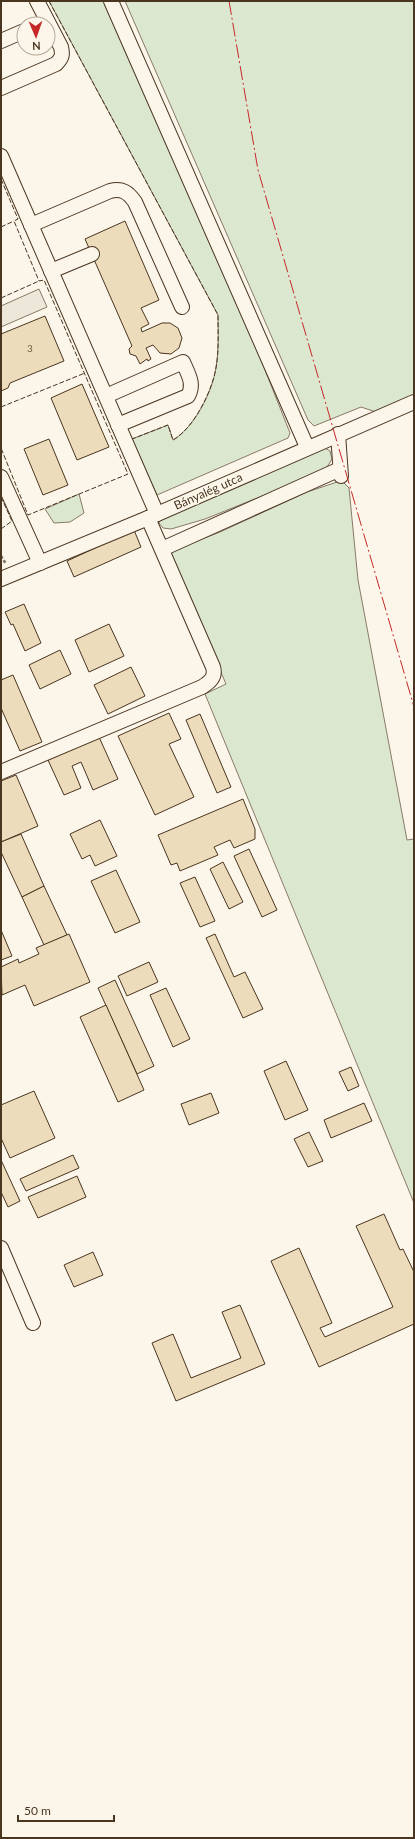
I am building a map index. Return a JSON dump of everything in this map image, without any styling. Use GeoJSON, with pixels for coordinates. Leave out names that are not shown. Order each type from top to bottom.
{"type":"FeatureCollection","features":[{"type":"Feature","properties":{"kind":"street"},"geometry":{"type":"LineString","coordinates":[[37,1],[41,16]]}},
{"type":"Feature","properties":{"kind":"street"},"geometry":{"type":"LineString","coordinates":[[111,1],[308,447]]}},
{"type":"Feature","properties":{"kind":"street"},"geometry":{"type":"LineString","coordinates":[[1,41],[16,34]]}},
{"type":"Feature","properties":{"kind":"street"},"geometry":{"type":"LineString","coordinates":[[1,88],[56,64],[61,59],[62,53],[61,47],[56,40]]}},
{"type":"Feature","properties":{"kind":"street"},"geometry":{"type":"LineString","coordinates":[[1,156],[118,425],[153,516],[162,548],[213,667],[214,676],[210,681],[195,690],[1,772]]}},
{"type":"Feature","properties":{"kind":"street"},"geometry":{"type":"LineString","coordinates":[[31,225],[110,191],[116,189],[124,191],[130,195],[135,202],[182,307]]}},
{"type":"Feature","properties":{"kind":"street"},"geometry":{"type":"LineString","coordinates":[[51,271],[92,254]]}},
{"type":"Feature","properties":{"kind":"street"},"geometry":{"type":"LineString","coordinates":[[106,396],[183,362],[192,383],[192,389],[188,396],[118,425]]}},
{"type":"Feature","properties":{"kind":"street","name":"Bányalég utca"},"geometry":{"type":"LineString","coordinates":[[1,579],[153,516],[414,402]]}},
{"type":"Feature","properties":{"kind":"street"},"geometry":{"type":"LineString","coordinates":[[162,548],[340,472],[338,434]]}},
{"type":"Feature","properties":{"kind":"street"},"geometry":{"type":"LineString","coordinates":[[1,478],[40,563]]}},
{"type":"Feature","properties":{"kind":"street"},"geometry":{"type":"LineString","coordinates":[[1,1248],[33,1323]]}},
{"type":"Feature","properties":{"kind":"green space"},"geometry":{"type":"Polygon","coordinates":[[[49,1],[107,1],[252,337],[290,433],[288,438],[157,495],[132,439],[168,425],[173,440],[188,427],[195,418],[207,397],[214,377],[218,355],[218,315],[49,1]]]}},
{"type":"Feature","properties":{"kind":"green space"},"geometry":{"type":"Polygon","coordinates":[[[125,1],[414,1],[414,395],[376,412],[361,407],[314,426],[308,420],[125,1]]]}},
{"type":"Feature","properties":{"kind":"green space"},"geometry":{"type":"Polygon","coordinates":[[[323,447],[330,451],[332,459],[327,467],[292,484],[205,519],[171,529],[163,528],[159,523],[161,512],[323,447]]]}},
{"type":"Feature","properties":{"kind":"green space"},"geometry":{"type":"Polygon","coordinates":[[[337,482],[343,482],[349,488],[358,580],[407,840],[414,839],[414,1203],[205,694],[226,684],[169,552],[220,532],[307,492],[337,482]]]}},
{"type":"Feature","properties":{"kind":"green space"},"geometry":{"type":"Polygon","coordinates":[[[79,494],[84,513],[70,522],[54,523],[45,509],[79,494]]]}},
{"type":"Feature","properties":{"kind":"shaded area"},"geometry":{"type":"Polygon","coordinates":[[[39,289],[47,307],[1,327],[1,306],[39,289]]]}},
{"type":"Feature","properties":{"kind":"building"},"geometry":{"type":"Polygon","coordinates":[[[125,221],[159,300],[141,308],[149,324],[141,328],[142,332],[162,323],[170,323],[178,328],[182,338],[179,348],[171,354],[160,353],[153,345],[146,348],[151,359],[148,361],[147,359],[140,364],[136,356],[130,354],[129,349],[132,346],[85,239],[125,221]]]}},
{"type":"Feature","properties":{"kind":"building"},"geometry":{"type":"Polygon","coordinates":[[[45,316],[64,361],[10,383],[8,388],[1,391],[1,334],[45,316]]]}},
{"type":"Feature","properties":{"kind":"building"},"geometry":{"type":"Polygon","coordinates":[[[82,384],[109,447],[77,460],[51,398],[82,384]]]}},
{"type":"Feature","properties":{"kind":"building"},"geometry":{"type":"Polygon","coordinates":[[[49,439],[68,485],[43,495],[24,449],[49,439]]]}},
{"type":"Feature","properties":{"kind":"building"},"geometry":{"type":"Polygon","coordinates":[[[134,530],[141,547],[74,577],[67,561],[134,530]]]}},
{"type":"Feature","properties":{"kind":"building"},"geometry":{"type":"Polygon","coordinates":[[[24,604],[41,643],[25,651],[13,624],[11,625],[5,612],[24,604]]]}},
{"type":"Feature","properties":{"kind":"building"},"geometry":{"type":"Polygon","coordinates":[[[109,624],[124,656],[89,672],[75,640],[109,624]]]}},
{"type":"Feature","properties":{"kind":"building"},"geometry":{"type":"Polygon","coordinates":[[[60,650],[71,674],[40,689],[29,665],[60,650]]]}},
{"type":"Feature","properties":{"kind":"building"},"geometry":{"type":"Polygon","coordinates":[[[131,667],[145,696],[108,714],[94,685],[131,667]]]}},
{"type":"Feature","properties":{"kind":"building"},"geometry":{"type":"Polygon","coordinates":[[[13,675],[42,742],[20,751],[1,708],[1,680],[13,675]]]}},
{"type":"Feature","properties":{"kind":"building"},"geometry":{"type":"Polygon","coordinates":[[[169,713],[181,739],[169,744],[194,797],[155,815],[118,736],[169,713]]]}},
{"type":"Feature","properties":{"kind":"building"},"geometry":{"type":"Polygon","coordinates":[[[200,714],[231,787],[217,793],[186,720],[200,714]]]}},
{"type":"Feature","properties":{"kind":"building"},"geometry":{"type":"Polygon","coordinates":[[[99,737],[118,779],[93,790],[81,762],[72,766],[81,788],[64,795],[48,760],[99,737]]]}},
{"type":"Feature","properties":{"kind":"building"},"geometry":{"type":"Polygon","coordinates":[[[16,775],[38,826],[1,842],[1,781],[16,775]]]}},
{"type":"Feature","properties":{"kind":"building"},"geometry":{"type":"Polygon","coordinates":[[[243,799],[255,829],[255,839],[234,848],[230,840],[214,847],[218,855],[180,871],[177,863],[171,865],[158,835],[243,799]]]}},
{"type":"Feature","properties":{"kind":"building"},"geometry":{"type":"Polygon","coordinates":[[[100,820],[117,856],[95,866],[90,855],[82,859],[70,834],[100,820]]]}},
{"type":"Feature","properties":{"kind":"building"},"geometry":{"type":"Polygon","coordinates":[[[21,834],[44,886],[22,897],[1,852],[1,842],[21,834]]]}},
{"type":"Feature","properties":{"kind":"building"},"geometry":{"type":"Polygon","coordinates":[[[249,849],[277,910],[262,917],[234,856],[249,849]]]}},
{"type":"Feature","properties":{"kind":"building"},"geometry":{"type":"Polygon","coordinates":[[[223,862],[243,902],[229,909],[210,869],[223,862]]]}},
{"type":"Feature","properties":{"kind":"building"},"geometry":{"type":"Polygon","coordinates":[[[116,870],[140,922],[115,933],[91,881],[116,870]]]}},
{"type":"Feature","properties":{"kind":"building"},"geometry":{"type":"Polygon","coordinates":[[[195,877],[215,921],[200,927],[180,883],[195,877]]]}},
{"type":"Feature","properties":{"kind":"building"},"geometry":{"type":"Polygon","coordinates":[[[44,886],[67,935],[44,945],[22,897],[44,886]]]}},
{"type":"Feature","properties":{"kind":"building"},"geometry":{"type":"Polygon","coordinates":[[[1,930],[12,956],[1,960],[1,930]]]}},
{"type":"Feature","properties":{"kind":"building"},"geometry":{"type":"Polygon","coordinates":[[[69,934],[90,982],[34,1006],[25,985],[2,995],[1,967],[18,959],[19,963],[39,954],[36,948],[69,934]]]}},
{"type":"Feature","properties":{"kind":"building"},"geometry":{"type":"Polygon","coordinates":[[[215,934],[234,977],[245,972],[263,1009],[243,1018],[206,938],[215,934]]]}},
{"type":"Feature","properties":{"kind":"building"},"geometry":{"type":"Polygon","coordinates":[[[149,962],[158,982],[127,996],[118,976],[149,962]]]}},
{"type":"Feature","properties":{"kind":"building"},"geometry":{"type":"Polygon","coordinates":[[[115,980],[154,1066],[137,1074],[98,988],[115,980]]]}},
{"type":"Feature","properties":{"kind":"building"},"geometry":{"type":"Polygon","coordinates":[[[166,988],[190,1039],[173,1047],[150,995],[166,988]]]}},
{"type":"Feature","properties":{"kind":"building"},"geometry":{"type":"Polygon","coordinates":[[[106,1005],[144,1090],[118,1102],[80,1017],[106,1005]]]}},
{"type":"Feature","properties":{"kind":"building"},"geometry":{"type":"Polygon","coordinates":[[[286,1061],[308,1110],[285,1120],[264,1071],[286,1061]]]}},
{"type":"Feature","properties":{"kind":"building"},"geometry":{"type":"Polygon","coordinates":[[[351,1067],[359,1086],[348,1091],[339,1072],[351,1067]]]}},
{"type":"Feature","properties":{"kind":"building"},"geometry":{"type":"Polygon","coordinates":[[[34,1091],[55,1138],[10,1158],[1,1138],[1,1105],[34,1091]]]}},
{"type":"Feature","properties":{"kind":"building"},"geometry":{"type":"Polygon","coordinates":[[[211,1093],[219,1113],[189,1125],[181,1104],[211,1093]]]}},
{"type":"Feature","properties":{"kind":"building"},"geometry":{"type":"Polygon","coordinates":[[[364,1103],[372,1121],[331,1138],[324,1120],[364,1103]]]}},
{"type":"Feature","properties":{"kind":"building"},"geometry":{"type":"Polygon","coordinates":[[[309,1132],[323,1161],[308,1167],[294,1139],[309,1132]]]}},
{"type":"Feature","properties":{"kind":"building"},"geometry":{"type":"Polygon","coordinates":[[[73,1155],[79,1168],[26,1191],[20,1179],[73,1155]]]}},
{"type":"Feature","properties":{"kind":"building"},"geometry":{"type":"Polygon","coordinates":[[[1,1160],[20,1201],[8,1207],[1,1192],[1,1160]]]}},
{"type":"Feature","properties":{"kind":"building"},"geometry":{"type":"Polygon","coordinates":[[[77,1176],[86,1197],[38,1218],[28,1197],[77,1176]]]}},
{"type":"Feature","properties":{"kind":"building"},"geometry":{"type":"Polygon","coordinates":[[[384,1214],[400,1250],[403,1249],[414,1272],[414,1324],[319,1367],[271,1261],[299,1248],[332,1323],[320,1328],[325,1337],[393,1307],[356,1226],[384,1214]]]}},
{"type":"Feature","properties":{"kind":"building"},"geometry":{"type":"Polygon","coordinates":[[[93,1252],[103,1275],[74,1287],[64,1265],[93,1252]]]}},
{"type":"Feature","properties":{"kind":"building"},"geometry":{"type":"Polygon","coordinates":[[[240,1305],[265,1364],[176,1401],[152,1343],[173,1334],[191,1378],[241,1358],[222,1312],[240,1305]]]}},
{"type":"Feature","properties":{"kind":"fence"},"geometry":{"type":"LineString","coordinates":[[49,1],[218,315],[218,348],[214,377],[206,398],[195,418],[188,427],[173,440],[168,425],[132,439]]}},
{"type":"Feature","properties":{"kind":"fence"},"geometry":{"type":"LineString","coordinates":[[1,179],[18,219],[14,221],[39,281],[44,280],[128,474],[28,515],[1,448]]}},
{"type":"Feature","properties":{"kind":"fence"},"geometry":{"type":"LineString","coordinates":[[1,227],[14,221]]}},
{"type":"Feature","properties":{"kind":"fence"},"geometry":{"type":"LineString","coordinates":[[1,298],[39,281]]}},
{"type":"Feature","properties":{"kind":"fence"},"geometry":{"type":"LineString","coordinates":[[1,407],[85,373]]}},
{"type":"Feature","properties":{"kind":"fence"},"geometry":{"type":"LineString","coordinates":[[1,497],[12,521],[1,529]]}},
{"type":"Feature","properties":{"kind":"power"},"geometry":{"type":"LineString","coordinates":[[229,1],[258,170],[414,707]]}}]}
